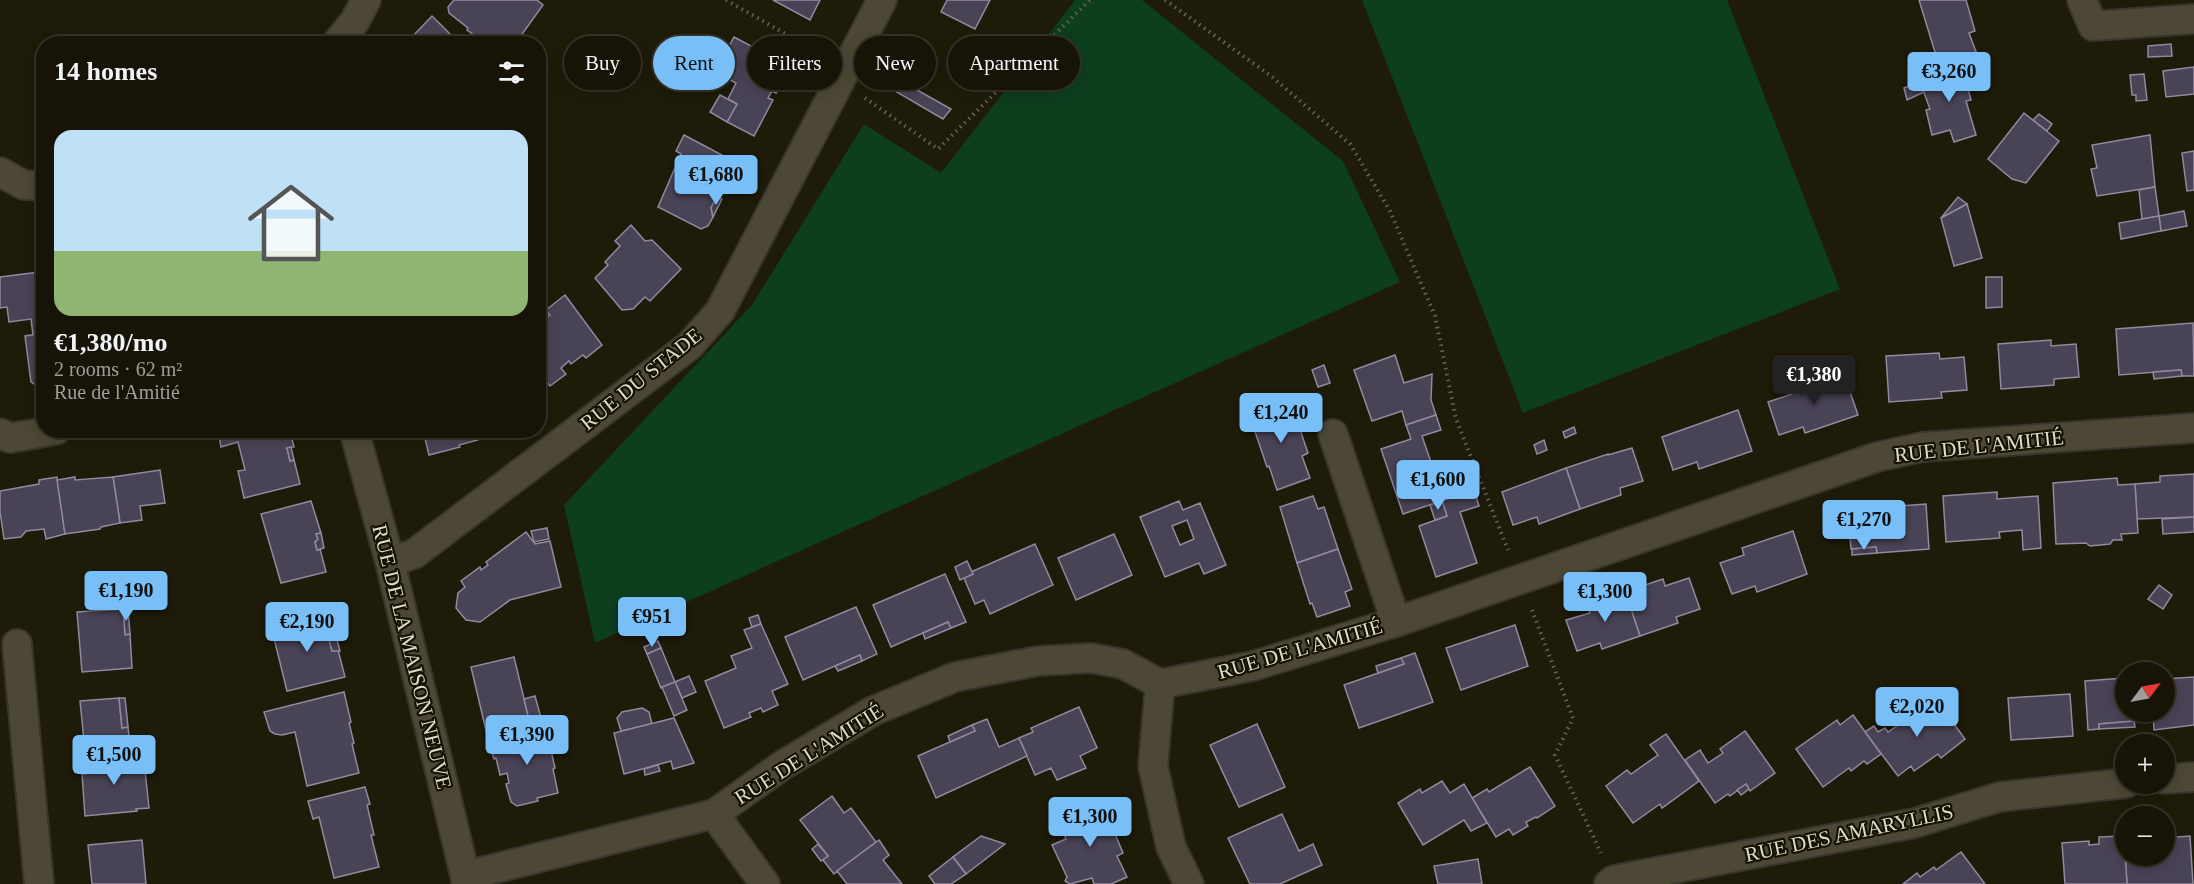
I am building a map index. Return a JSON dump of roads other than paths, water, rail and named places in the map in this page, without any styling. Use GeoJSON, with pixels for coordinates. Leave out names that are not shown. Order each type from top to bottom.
{"type":"FeatureCollection","features":[{"type":"Feature","properties":{"kind":"street"},"geometry":{"type":"LineString","coordinates":[[343,36],[355,21],[366,0]]}},
{"type":"Feature","properties":{"kind":"street","name":"RUE DU STADE"},"geometry":{"type":"LineString","coordinates":[[390,562],[414,554],[689,346],[720,310],[882,0]]}},
{"type":"Feature","properties":{"kind":"street"},"geometry":{"type":"LineString","coordinates":[[2082,0],[2093,26],[2194,19]]}},
{"type":"Feature","properties":{"kind":"street"},"geometry":{"type":"LineString","coordinates":[[0,172],[24,185],[36,186]]}},
{"type":"Feature","properties":{"kind":"street","name":"RUE DE L'AMITIÉ"},"geometry":{"type":"LineString","coordinates":[[466,880],[714,814],[783,765],[873,711],[955,677],[1038,661],[1091,658],[1123,664],[1161,684],[1253,666],[1396,622],[1877,457],[1922,447],[2194,428]]}},
{"type":"Feature","properties":{"kind":"street"},"geometry":{"type":"LineString","coordinates":[[0,433],[10,438],[36,433]]}},
{"type":"Feature","properties":{"kind":"street","name":"RUE DE L'AMITIÉ"},"geometry":{"type":"LineString","coordinates":[[1333,434],[1396,622]]}},
{"type":"Feature","properties":{"kind":"street","name":"RUE DE LA MAISON NEUVE"},"geometry":{"type":"LineString","coordinates":[[356,438],[390,562],[466,880]]}},
{"type":"Feature","properties":{"kind":"street"},"geometry":{"type":"LineString","coordinates":[[17,644],[39,884]]}},
{"type":"Feature","properties":{"kind":"street"},"geometry":{"type":"LineString","coordinates":[[1161,684],[1153,766],[1171,847],[1189,884]]}},
{"type":"Feature","properties":{"kind":"street"},"geometry":{"type":"LineString","coordinates":[[2175,778],[2194,777]]}},
{"type":"Feature","properties":{"kind":"street","name":"RUE DES AMARYLLIS"},"geometry":{"type":"LineString","coordinates":[[1612,882],[1915,823],[1999,797],[2115,784]]}},
{"type":"Feature","properties":{"kind":"street"},"geometry":{"type":"LineString","coordinates":[[714,814],[765,884]]}}]}
